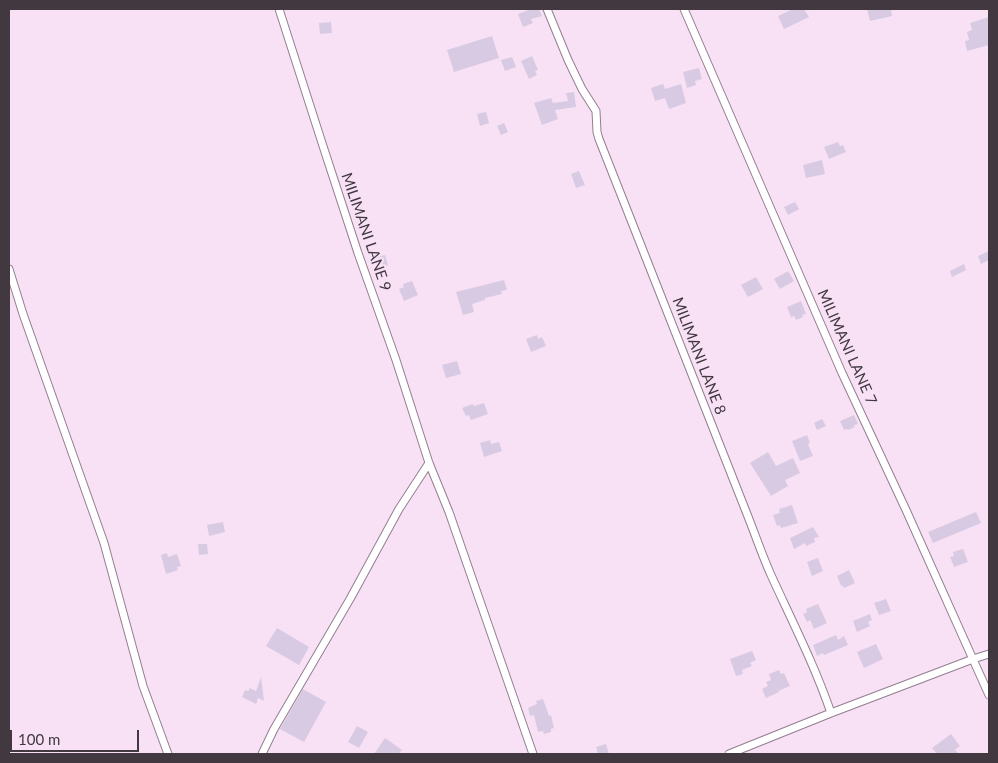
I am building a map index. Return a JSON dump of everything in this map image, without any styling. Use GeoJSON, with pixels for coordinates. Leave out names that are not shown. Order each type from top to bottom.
{"type":"FeatureCollection","features":[{"type":"Feature","properties":{"kind":"street","name":"MILIMANI LANE 9"},"geometry":{"type":"LineString","coordinates":[[279,9],[324,152],[429,462],[449,512],[533,754]]}},
{"type":"Feature","properties":{"kind":"street","name":"MILIMANI LANE 8"},"geometry":{"type":"LineString","coordinates":[[547,9],[582,89],[596,110],[599,139],[757,540],[825,694],[831,713]]}},
{"type":"Feature","properties":{"kind":"street","name":"MILIMANI LANE 7"},"geometry":{"type":"LineString","coordinates":[[684,9],[842,373],[989,695]]}},
{"type":"Feature","properties":{"kind":"street"},"geometry":{"type":"LineString","coordinates":[[9,269],[104,543],[142,686],[168,754]]}},
{"type":"Feature","properties":{"kind":"street"},"geometry":{"type":"LineString","coordinates":[[262,754],[274,729],[350,599],[399,509],[429,462]]}},
{"type":"Feature","properties":{"kind":"street"},"geometry":{"type":"LineString","coordinates":[[729,754],[831,713],[989,654]]}},
{"type":"Feature","properties":{"kind":"building"},"geometry":{"type":"Polygon","coordinates":[[[531,9],[539,9],[542,16],[531,19],[533,23],[523,27],[518,14],[531,9]]]}},
{"type":"Feature","properties":{"kind":"building"},"geometry":{"type":"Polygon","coordinates":[[[793,9],[804,9],[809,17],[784,29],[778,16],[793,9]]]}},
{"type":"Feature","properties":{"kind":"building"},"geometry":{"type":"Polygon","coordinates":[[[867,9],[891,9],[892,16],[870,21],[867,9]]]}},
{"type":"Feature","properties":{"kind":"building"},"geometry":{"type":"Polygon","coordinates":[[[989,17],[989,45],[967,51],[965,41],[969,40],[967,32],[972,30],[970,23],[989,17]]]}},
{"type":"Feature","properties":{"kind":"building"},"geometry":{"type":"Polygon","coordinates":[[[331,22],[332,33],[320,34],[319,23],[331,22]]]}},
{"type":"Feature","properties":{"kind":"building"},"geometry":{"type":"Polygon","coordinates":[[[492,36],[499,58],[454,72],[447,50],[492,36]]]}},
{"type":"Feature","properties":{"kind":"building"},"geometry":{"type":"Polygon","coordinates":[[[532,56],[538,70],[535,71],[537,75],[529,79],[521,61],[532,56]]]}},
{"type":"Feature","properties":{"kind":"building"},"geometry":{"type":"Polygon","coordinates":[[[512,57],[516,67],[505,71],[501,60],[512,57]]]}},
{"type":"Feature","properties":{"kind":"building"},"geometry":{"type":"Polygon","coordinates":[[[699,68],[702,79],[695,81],[696,85],[687,88],[683,72],[699,68]]]}},
{"type":"Feature","properties":{"kind":"building"},"geometry":{"type":"Polygon","coordinates":[[[663,84],[665,89],[681,84],[686,103],[669,109],[665,98],[655,101],[651,88],[663,84]]]}},
{"type":"Feature","properties":{"kind":"building"},"geometry":{"type":"Polygon","coordinates":[[[574,92],[576,107],[555,110],[558,119],[542,125],[534,103],[551,98],[553,103],[568,101],[566,93],[574,92]]]}},
{"type":"Feature","properties":{"kind":"building"},"geometry":{"type":"Polygon","coordinates":[[[486,112],[489,123],[480,126],[477,114],[486,112]]]}},
{"type":"Feature","properties":{"kind":"building"},"geometry":{"type":"Polygon","coordinates":[[[504,123],[508,132],[501,135],[497,126],[504,123]]]}},
{"type":"Feature","properties":{"kind":"building"},"geometry":{"type":"Polygon","coordinates":[[[838,142],[840,146],[843,145],[846,152],[829,159],[824,147],[838,142]]]}},
{"type":"Feature","properties":{"kind":"building"},"geometry":{"type":"Polygon","coordinates":[[[822,160],[825,174],[806,178],[803,165],[822,160]]]}},
{"type":"Feature","properties":{"kind":"building"},"geometry":{"type":"Polygon","coordinates":[[[579,171],[585,185],[576,188],[571,174],[579,171]]]}},
{"type":"Feature","properties":{"kind":"building"},"geometry":{"type":"Polygon","coordinates":[[[795,202],[799,209],[788,215],[784,207],[795,202]]]}},
{"type":"Feature","properties":{"kind":"building"},"geometry":{"type":"Polygon","coordinates":[[[989,251],[989,260],[981,264],[978,256],[989,251]]]}},
{"type":"Feature","properties":{"kind":"building"},"geometry":{"type":"Polygon","coordinates":[[[385,255],[388,265],[378,268],[376,257],[385,255]]]}},
{"type":"Feature","properties":{"kind":"building"},"geometry":{"type":"Polygon","coordinates":[[[964,264],[966,270],[952,277],[950,271],[964,264]]]}},
{"type":"Feature","properties":{"kind":"building"},"geometry":{"type":"Polygon","coordinates":[[[788,271],[794,281],[780,289],[774,279],[788,271]]]}},
{"type":"Feature","properties":{"kind":"building"},"geometry":{"type":"Polygon","coordinates":[[[756,277],[763,289],[748,297],[741,285],[756,277]]]}},
{"type":"Feature","properties":{"kind":"building"},"geometry":{"type":"Polygon","coordinates":[[[504,280],[507,290],[501,291],[502,294],[485,298],[485,300],[472,304],[474,312],[463,315],[456,292],[504,280]]]}},
{"type":"Feature","properties":{"kind":"building"},"geometry":{"type":"Polygon","coordinates":[[[412,281],[418,295],[404,301],[399,289],[404,287],[403,284],[412,281]]]}},
{"type":"Feature","properties":{"kind":"building"},"geometry":{"type":"Polygon","coordinates":[[[801,301],[806,314],[796,320],[794,316],[791,317],[787,307],[801,301]]]}},
{"type":"Feature","properties":{"kind":"building"},"geometry":{"type":"Polygon","coordinates":[[[537,335],[538,339],[542,337],[546,346],[531,352],[526,339],[537,335]]]}},
{"type":"Feature","properties":{"kind":"building"},"geometry":{"type":"Polygon","coordinates":[[[457,361],[461,374],[446,378],[442,365],[457,361]]]}},
{"type":"Feature","properties":{"kind":"building"},"geometry":{"type":"Polygon","coordinates":[[[484,403],[488,414],[471,420],[469,415],[466,416],[462,408],[473,404],[474,406],[484,403]]]}},
{"type":"Feature","properties":{"kind":"building"},"geometry":{"type":"Polygon","coordinates":[[[854,415],[858,424],[848,430],[844,430],[840,421],[854,415]]]}},
{"type":"Feature","properties":{"kind":"building"},"geometry":{"type":"Polygon","coordinates":[[[822,419],[826,426],[817,430],[814,423],[822,419]]]}},
{"type":"Feature","properties":{"kind":"building"},"geometry":{"type":"Polygon","coordinates":[[[807,435],[810,443],[808,444],[813,456],[800,461],[792,441],[807,435]]]}},
{"type":"Feature","properties":{"kind":"building"},"geometry":{"type":"Polygon","coordinates":[[[490,440],[491,444],[499,442],[502,451],[484,457],[480,443],[490,440]]]}},
{"type":"Feature","properties":{"kind":"building"},"geometry":{"type":"Polygon","coordinates":[[[768,452],[776,466],[793,458],[800,473],[785,480],[788,486],[771,496],[750,463],[768,452]]]}},
{"type":"Feature","properties":{"kind":"building"},"geometry":{"type":"Polygon","coordinates":[[[792,505],[798,523],[781,528],[780,525],[777,526],[773,515],[780,513],[779,509],[792,505]]]}},
{"type":"Feature","properties":{"kind":"building"},"geometry":{"type":"Polygon","coordinates":[[[976,512],[981,523],[933,543],[928,532],[976,512]]]}},
{"type":"Feature","properties":{"kind":"building"},"geometry":{"type":"Polygon","coordinates":[[[223,522],[225,532],[209,536],[207,525],[223,522]]]}},
{"type":"Feature","properties":{"kind":"building"},"geometry":{"type":"Polygon","coordinates":[[[813,527],[819,537],[814,538],[815,542],[806,546],[805,543],[794,549],[790,538],[813,527]]]}},
{"type":"Feature","properties":{"kind":"building"},"geometry":{"type":"Polygon","coordinates":[[[198,544],[207,544],[208,554],[199,555],[198,544]]]}},
{"type":"Feature","properties":{"kind":"building"},"geometry":{"type":"Polygon","coordinates":[[[963,549],[968,562],[954,567],[950,557],[954,556],[953,552],[963,549]]]}},
{"type":"Feature","properties":{"kind":"building"},"geometry":{"type":"Polygon","coordinates":[[[167,553],[168,557],[177,554],[181,566],[177,567],[178,570],[166,574],[161,555],[167,553]]]}},
{"type":"Feature","properties":{"kind":"building"},"geometry":{"type":"Polygon","coordinates":[[[818,558],[823,571],[812,576],[807,562],[818,558]]]}},
{"type":"Feature","properties":{"kind":"building"},"geometry":{"type":"Polygon","coordinates":[[[849,570],[855,583],[844,588],[841,586],[837,576],[849,570]]]}},
{"type":"Feature","properties":{"kind":"building"},"geometry":{"type":"Polygon","coordinates":[[[886,599],[891,611],[879,615],[874,603],[886,599]]]}},
{"type":"Feature","properties":{"kind":"building"},"geometry":{"type":"Polygon","coordinates":[[[818,604],[827,623],[814,629],[810,620],[807,622],[803,614],[807,612],[806,609],[818,604]]]}},
{"type":"Feature","properties":{"kind":"building"},"geometry":{"type":"Polygon","coordinates":[[[870,614],[872,620],[868,622],[870,626],[857,632],[853,621],[870,614]]]}},
{"type":"Feature","properties":{"kind":"building"},"geometry":{"type":"Polygon","coordinates":[[[277,628],[309,647],[299,665],[266,646],[277,628]]]}},
{"type":"Feature","properties":{"kind":"building"},"geometry":{"type":"Polygon","coordinates":[[[836,635],[838,640],[844,636],[848,645],[817,656],[813,645],[836,635]]]}},
{"type":"Feature","properties":{"kind":"building"},"geometry":{"type":"Polygon","coordinates":[[[876,644],[883,659],[864,668],[857,652],[876,644]]]}},
{"type":"Feature","properties":{"kind":"building"},"geometry":{"type":"Polygon","coordinates":[[[752,651],[756,660],[750,663],[752,666],[742,670],[743,674],[736,676],[730,659],[752,651]]]}},
{"type":"Feature","properties":{"kind":"building"},"geometry":{"type":"Polygon","coordinates":[[[779,670],[781,674],[784,673],[790,686],[766,698],[762,689],[768,686],[766,682],[771,680],[769,674],[779,670]]]}},
{"type":"Feature","properties":{"kind":"building"},"geometry":{"type":"Polygon","coordinates":[[[261,677],[264,701],[258,698],[256,704],[242,697],[245,690],[248,691],[250,688],[256,691],[261,677]]]}},
{"type":"Feature","properties":{"kind":"building"},"geometry":{"type":"Polygon","coordinates":[[[303,689],[326,702],[304,742],[280,729],[303,689]]]}},
{"type":"Feature","properties":{"kind":"building"},"geometry":{"type":"Polygon","coordinates":[[[543,699],[549,716],[551,715],[554,728],[551,729],[551,732],[544,734],[543,731],[538,732],[534,715],[530,716],[528,708],[537,704],[536,701],[543,699]]]}},
{"type":"Feature","properties":{"kind":"building"},"geometry":{"type":"Polygon","coordinates":[[[357,726],[368,732],[359,748],[348,742],[357,726]]]}},
{"type":"Feature","properties":{"kind":"building"},"geometry":{"type":"Polygon","coordinates":[[[951,734],[960,746],[955,750],[959,754],[937,754],[932,748],[951,734]]]}},
{"type":"Feature","properties":{"kind":"building"},"geometry":{"type":"Polygon","coordinates":[[[385,738],[402,750],[398,754],[374,754],[385,738]]]}},
{"type":"Feature","properties":{"kind":"building"},"geometry":{"type":"Polygon","coordinates":[[[606,744],[609,754],[598,754],[596,747],[606,744]]]}}]}
